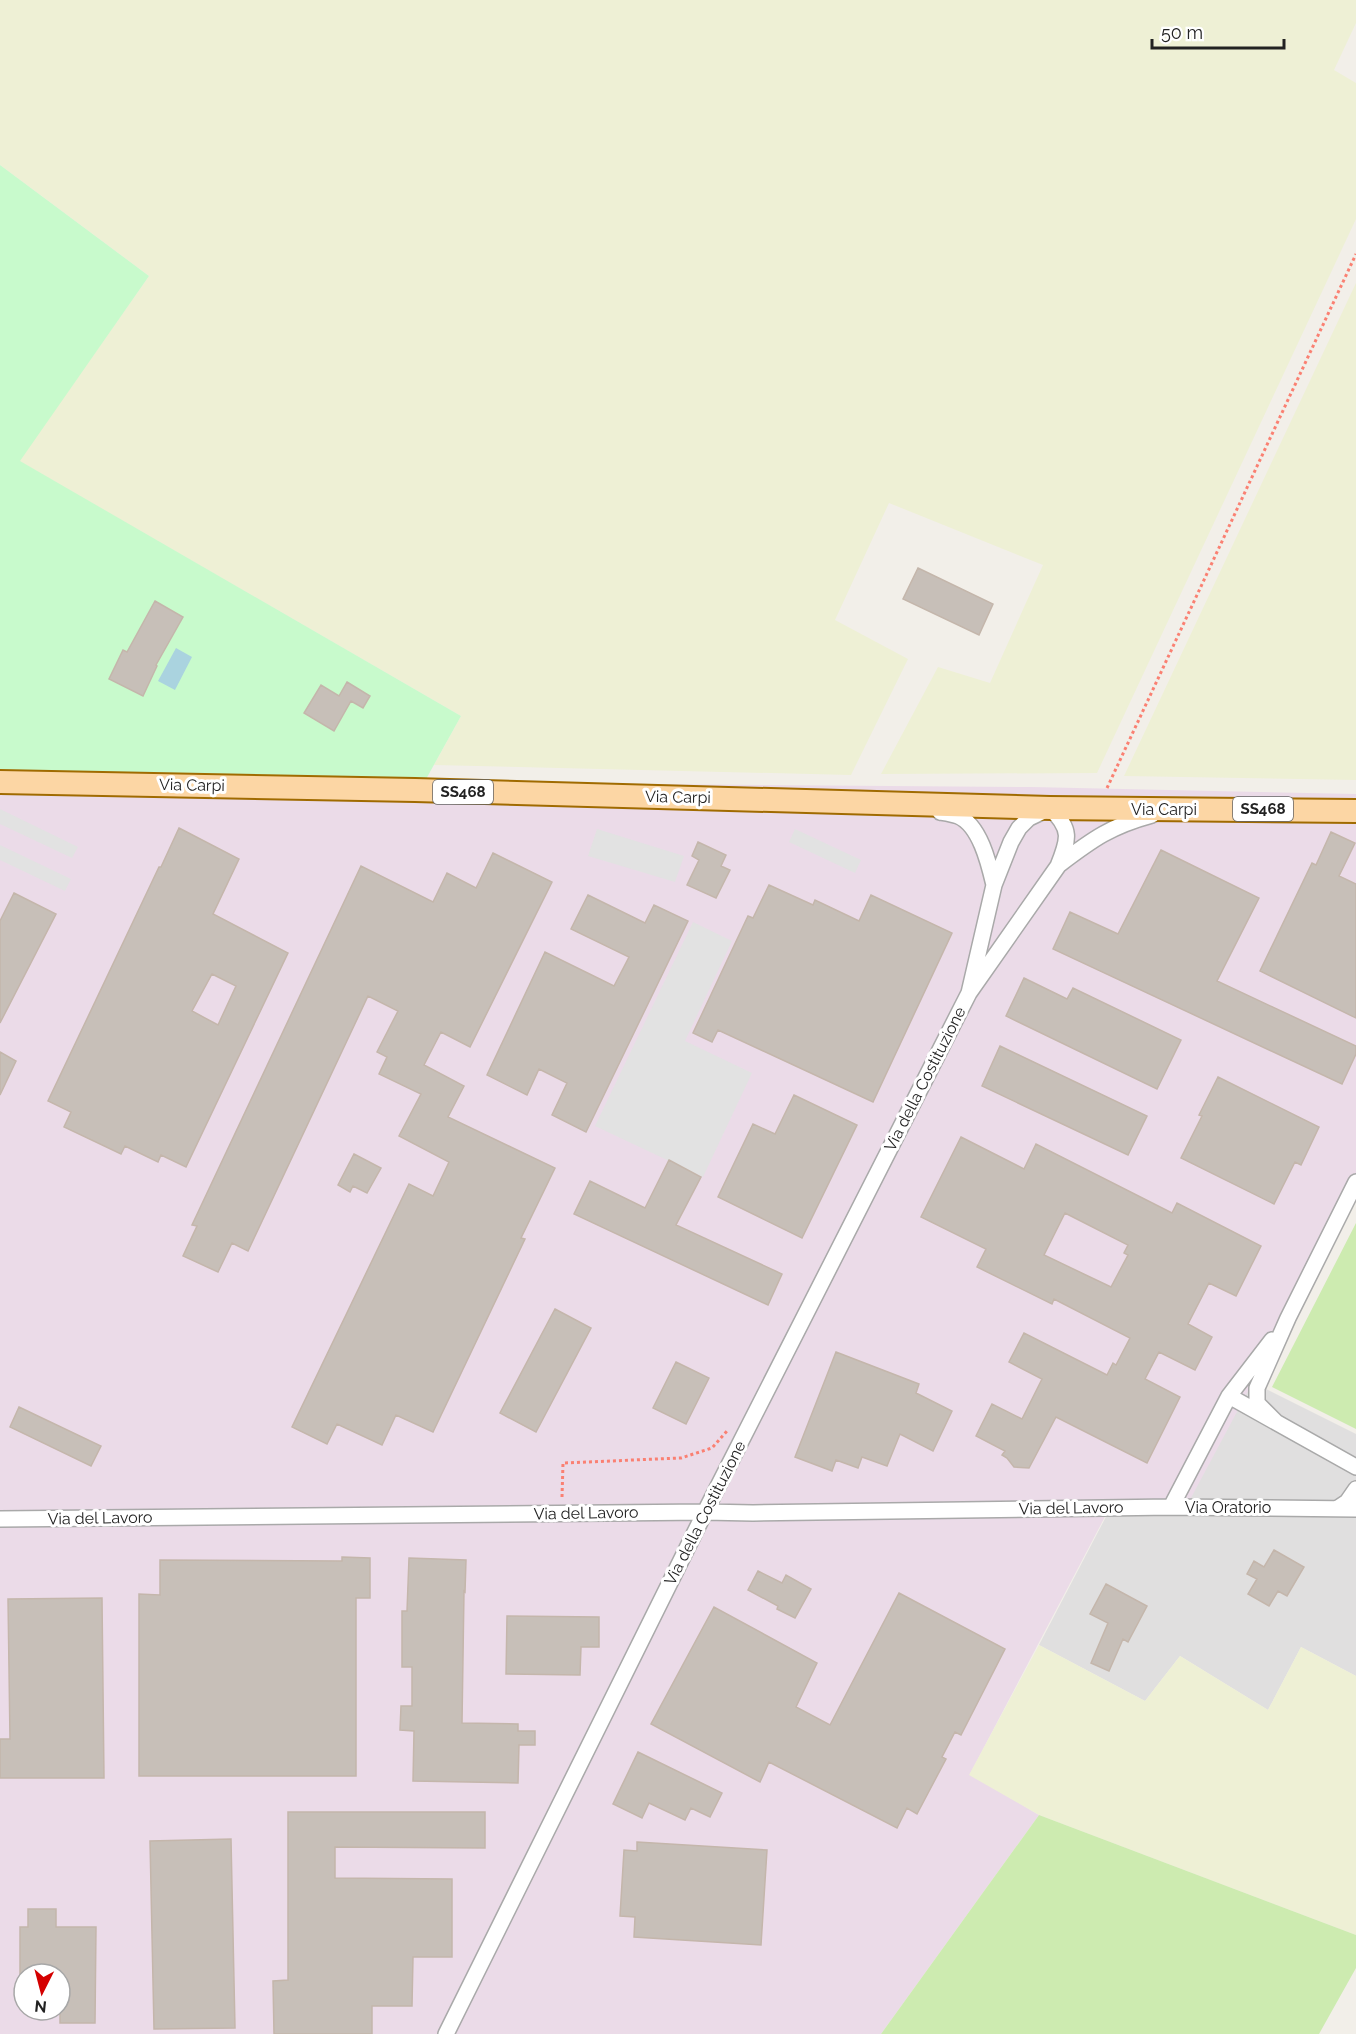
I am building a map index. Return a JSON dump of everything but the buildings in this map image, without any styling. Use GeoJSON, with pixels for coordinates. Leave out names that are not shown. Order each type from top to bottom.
{"type":"FeatureCollection","features":[{"type":"Feature","properties":{"kind":"main road","name":"Via Carpi"},"geometry":{"type":"LineString","coordinates":[[0,782],[897,802],[1050,808],[1356,810]]}},
{"type":"Feature","properties":{"kind":"street","name":"Via della Costituzione"},"geometry":{"type":"LineString","coordinates":[[897,802],[959,816],[967,823],[984,848],[994,885]]}},
{"type":"Feature","properties":{"kind":"street","name":"Via della Costituzione"},"geometry":{"type":"LineString","coordinates":[[446,2034],[705,1512],[969,993],[1058,866],[1066,848],[1067,832],[1063,820],[1050,808],[1029,818],[1019,828],[1011,842],[994,885],[969,993]]}},
{"type":"Feature","properties":{"kind":"street","name":"Via della Costituzione"},"geometry":{"type":"LineString","coordinates":[[1058,866],[1095,838],[1115,827],[1171,810]]}},
{"type":"Feature","properties":{"kind":"street","name":"Via Oratorio"},"geometry":{"type":"LineString","coordinates":[[1276,1422],[1257,1403],[1257,1388],[1288,1318],[1356,1182]]}},
{"type":"Feature","properties":{"kind":"street","name":"Via Oratorio"},"geometry":{"type":"LineString","coordinates":[[1288,1318],[1229,1396],[1171,1507],[1356,1509]]}},
{"type":"Feature","properties":{"kind":"street","name":"Via Oratorio"},"geometry":{"type":"LineString","coordinates":[[1229,1396],[1356,1467]]}},
{"type":"Feature","properties":{"kind":"street"},"geometry":{"type":"LineString","coordinates":[[1338,1508],[1347,1503],[1356,1489]]}},
{"type":"Feature","properties":{"kind":"street","name":"Via del Lavoro"},"geometry":{"type":"LineString","coordinates":[[0,1519],[1171,1507]]}},
{"type":"Feature","properties":{"kind":"path"},"geometry":{"type":"LineString","coordinates":[[1097,808],[1356,254]]}},
{"type":"Feature","properties":{"kind":"path"},"geometry":{"type":"LineString","coordinates":[[562,1500],[563,1463],[681,1458],[712,1448],[732,1426]]}},
{"type":"Feature","properties":{"kind":"shaded area"},"geometry":{"type":"Polygon","coordinates":[[[0,775],[492,783],[1031,787],[1356,794],[1356,1189],[1184,1511],[1109,1509],[970,1774],[1039,1815],[881,2034],[0,2034],[0,775]]]}},
{"type":"Feature","properties":{"kind":"shaded area"},"geometry":{"type":"Polygon","coordinates":[[[0,809],[78,847],[72,858],[0,824],[0,809]]]}},
{"type":"Feature","properties":{"kind":"shaded area"},"geometry":{"type":"Polygon","coordinates":[[[597,829],[684,856],[675,882],[588,856],[597,829]]]}},
{"type":"Feature","properties":{"kind":"shaded area"},"geometry":{"type":"Polygon","coordinates":[[[795,829],[861,860],[855,873],[789,842],[795,829]]]}},
{"type":"Feature","properties":{"kind":"shaded area"},"geometry":{"type":"Polygon","coordinates":[[[0,845],[71,879],[65,891],[0,860],[0,845]]]}},
{"type":"Feature","properties":{"kind":"shaded area"},"geometry":{"type":"Polygon","coordinates":[[[693,922],[732,941],[685,1041],[752,1073],[703,1177],[595,1126],[693,922]]]}},
{"type":"Feature","properties":{"kind":"shaded area"},"geometry":{"type":"Polygon","coordinates":[[[1252,1382],[1356,1434],[1356,1676],[1301,1647],[1268,1710],[1180,1656],[1145,1701],[1039,1645],[1110,1509],[1252,1382]]]}},
{"type":"Feature","properties":{"kind":"green space"},"geometry":{"type":"Polygon","coordinates":[[[0,0],[1356,0],[1356,23],[1334,70],[1356,83],[1356,219],[1097,773],[881,774],[938,667],[990,683],[1043,565],[889,503],[835,620],[908,659],[851,775],[434,765],[461,716],[19,461],[149,276],[0,165],[0,0]]]}},
{"type":"Feature","properties":{"kind":"green space"},"geometry":{"type":"Polygon","coordinates":[[[0,165],[149,276],[20,461],[461,716],[425,781],[0,775],[0,165]]]}},
{"type":"Feature","properties":{"kind":"green space"},"geometry":{"type":"Polygon","coordinates":[[[1356,283],[1356,780],[1124,776],[1356,283]]]}},
{"type":"Feature","properties":{"kind":"green space"},"geometry":{"type":"Polygon","coordinates":[[[1356,1223],[1356,1429],[1272,1387],[1356,1223]]]}},
{"type":"Feature","properties":{"kind":"green space"},"geometry":{"type":"Polygon","coordinates":[[[1039,1645],[1145,1701],[1180,1656],[1268,1710],[1301,1647],[1356,1676],[1356,1935],[1039,1815],[969,1775],[1039,1645]]]}},
{"type":"Feature","properties":{"kind":"green space"},"geometry":{"type":"Polygon","coordinates":[[[1039,1815],[1356,1935],[1356,1968],[1319,2034],[881,2034],[1039,1815]]]}},
{"type":"Feature","properties":{"kind":"water"},"geometry":{"type":"Polygon","coordinates":[[[176,648],[192,657],[175,690],[158,681],[176,648]]]}}]}
